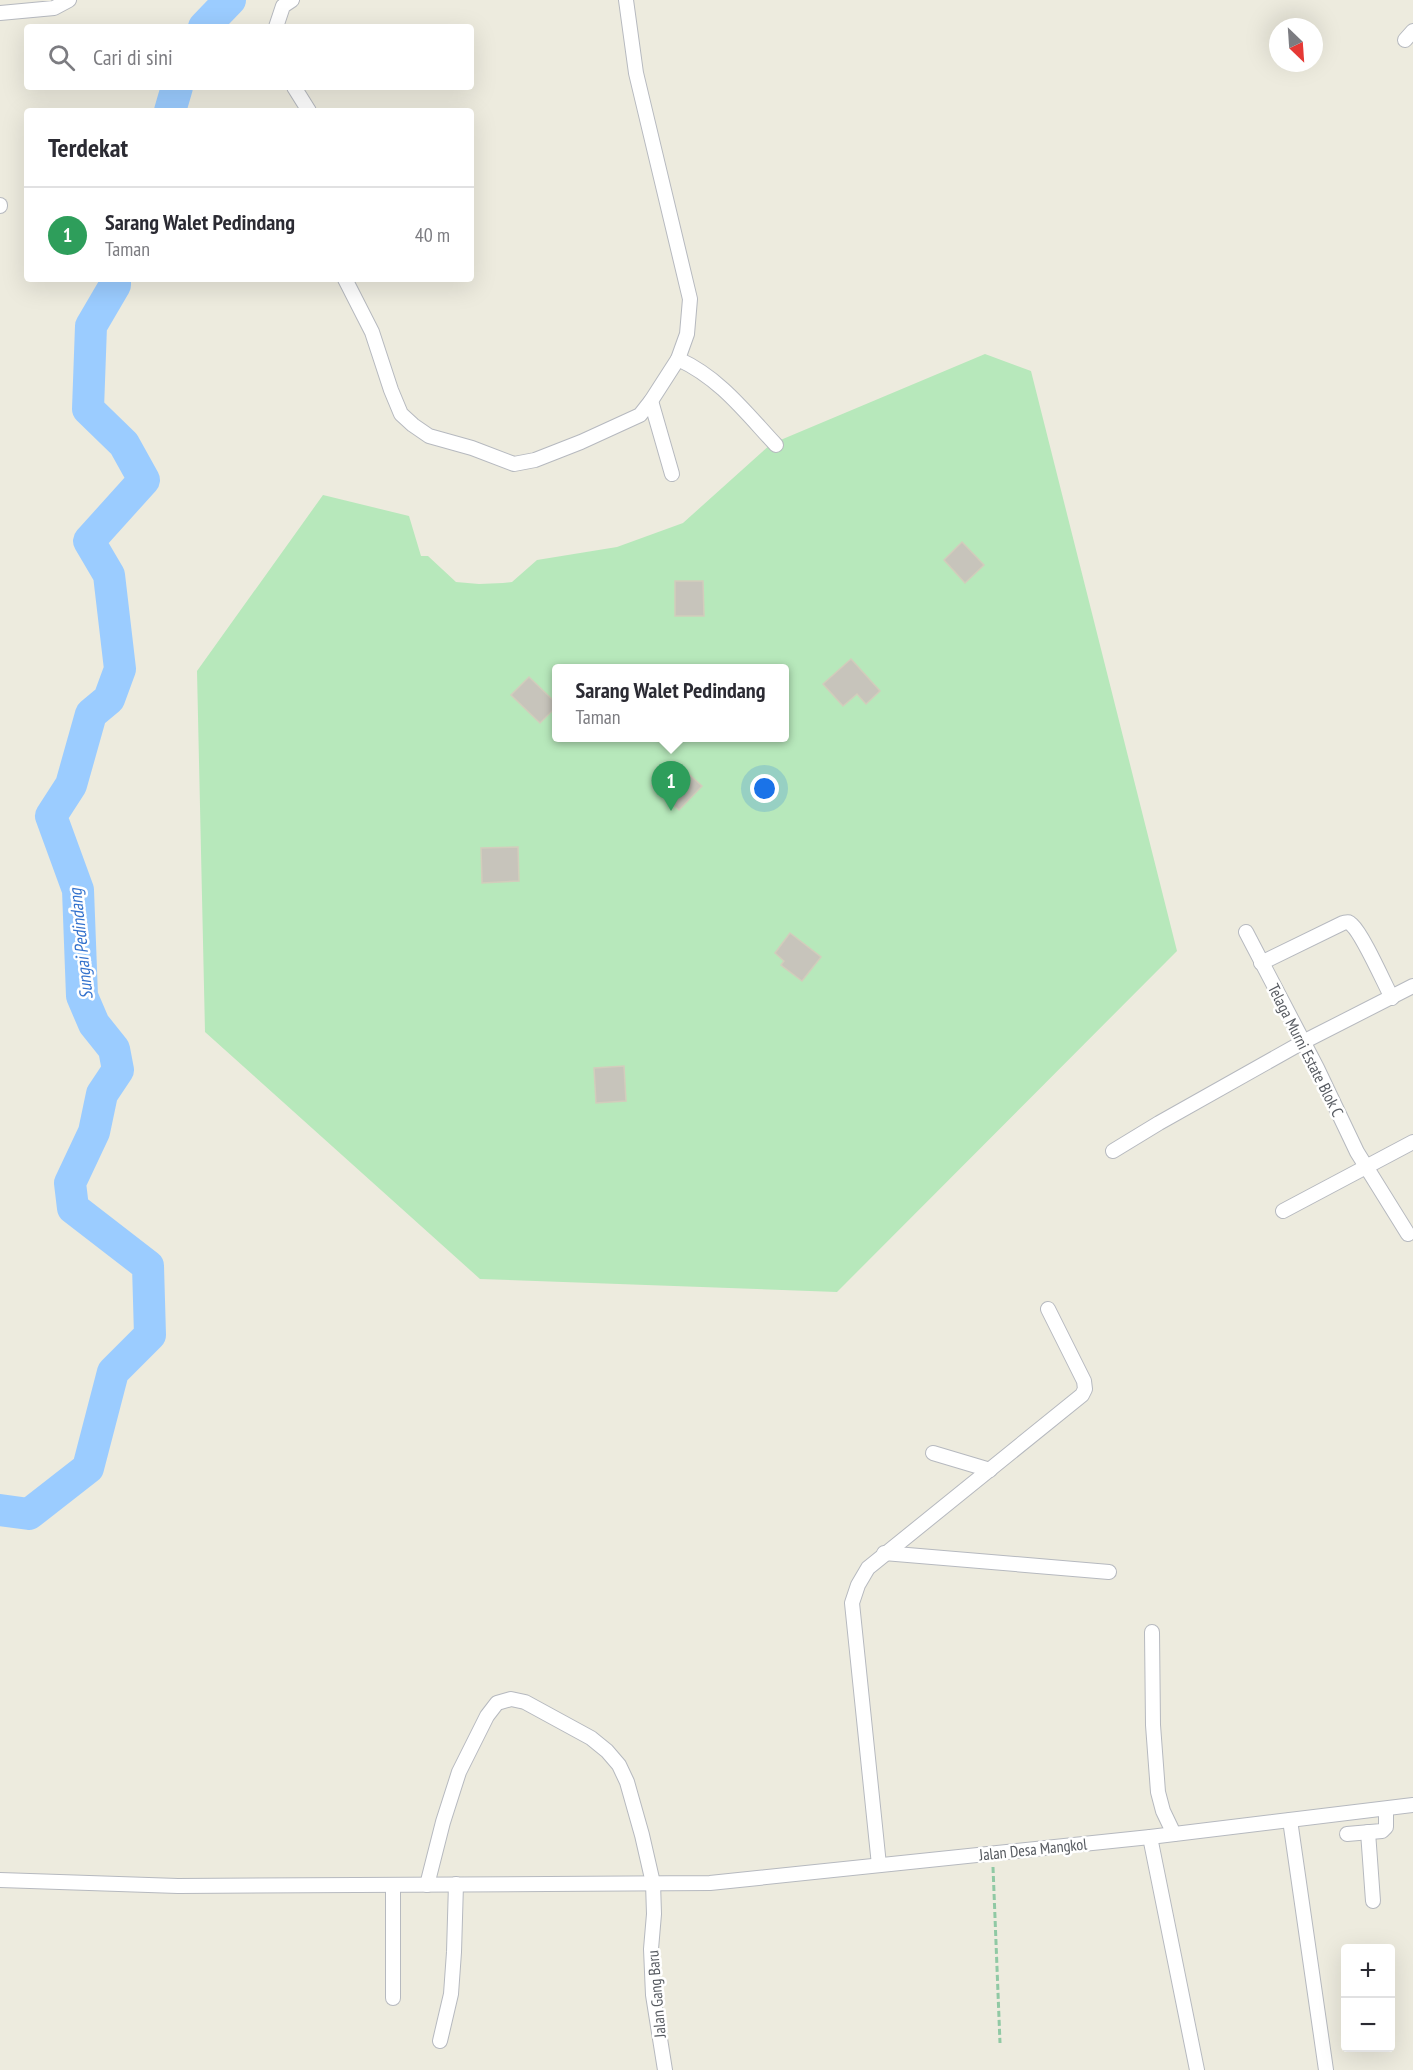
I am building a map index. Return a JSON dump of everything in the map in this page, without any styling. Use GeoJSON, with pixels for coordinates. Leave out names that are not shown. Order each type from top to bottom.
{"type":"FeatureCollection","features":[{"type":"Feature","properties":{"kind":"street"},"geometry":{"type":"LineString","coordinates":[[0,13],[54,9],[69,0]]}},
{"type":"Feature","properties":{"kind":"street"},"geometry":{"type":"LineString","coordinates":[[277,24],[283,6],[292,0]]}},
{"type":"Feature","properties":{"kind":"street"},"geometry":{"type":"LineString","coordinates":[[347,282],[372,332],[401,414],[429,436],[472,448],[514,464],[535,460],[608,431],[640,415],[678,359],[687,334],[690,299],[636,73],[626,0]]}},
{"type":"Feature","properties":{"kind":"street"},"geometry":{"type":"LineString","coordinates":[[296,90],[307,108]]}},
{"type":"Feature","properties":{"kind":"street"},"geometry":{"type":"LineString","coordinates":[[678,359],[695,367],[728,393],[776,446]]}},
{"type":"Feature","properties":{"kind":"street"},"geometry":{"type":"LineString","coordinates":[[651,401],[672,474]]}},
{"type":"Feature","properties":{"kind":"street"},"geometry":{"type":"LineString","coordinates":[[1261,963],[1348,922],[1353,925],[1392,998]]}},
{"type":"Feature","properties":{"kind":"street","name":"Telaga Murni Estate Blok C"},"geometry":{"type":"LineString","coordinates":[[1246,932],[1367,1168],[1407,1233]]}},
{"type":"Feature","properties":{"kind":"street"},"geometry":{"type":"LineString","coordinates":[[1113,1151],[1303,1042],[1413,986]]}},
{"type":"Feature","properties":{"kind":"street"},"geometry":{"type":"LineString","coordinates":[[1283,1211],[1413,1142]]}},
{"type":"Feature","properties":{"kind":"street"},"geometry":{"type":"LineString","coordinates":[[879,1865],[852,1603],[858,1585],[868,1568],[884,1553],[1082,1395],[1084,1381],[1048,1308]]}},
{"type":"Feature","properties":{"kind":"street"},"geometry":{"type":"LineString","coordinates":[[933,1453],[990,1470]]}},
{"type":"Feature","properties":{"kind":"street"},"geometry":{"type":"LineString","coordinates":[[884,1553],[1109,1572]]}},
{"type":"Feature","properties":{"kind":"street"},"geometry":{"type":"LineString","coordinates":[[1152,1632],[1153,1725],[1158,1792],[1163,1811],[1174,1834]]}},
{"type":"Feature","properties":{"kind":"street","name":"Jalan Gang Baru"},"geometry":{"type":"LineString","coordinates":[[427,1885],[459,1772],[487,1716],[497,1703],[511,1699],[525,1702],[591,1738],[619,1765],[627,1782],[653,1883],[654,1914],[651,1949],[653,1995],[665,2070]]}},
{"type":"Feature","properties":{"kind":"street","name":"Jalan Desa Mangkol"},"geometry":{"type":"LineString","coordinates":[[0,1880],[178,1886],[710,1883],[1149,1837],[1413,1805]]}},
{"type":"Feature","properties":{"kind":"street"},"geometry":{"type":"LineString","coordinates":[[1347,1834],[1384,1829],[1386,1809]]}},
{"type":"Feature","properties":{"kind":"street"},"geometry":{"type":"LineString","coordinates":[[1290,1820],[1326,2070]]}},
{"type":"Feature","properties":{"kind":"street"},"geometry":{"type":"LineString","coordinates":[[1368,1832],[1373,1901]]}},
{"type":"Feature","properties":{"kind":"street"},"geometry":{"type":"LineString","coordinates":[[1149,1837],[1197,2070]]}},
{"type":"Feature","properties":{"kind":"street"},"geometry":{"type":"LineString","coordinates":[[440,2041],[451,1994],[456,1884]]}},
{"type":"Feature","properties":{"kind":"street"},"geometry":{"type":"LineString","coordinates":[[393,1886],[393,1998]]}},
{"type":"Feature","properties":{"kind":"path"},"geometry":{"type":"LineString","coordinates":[[992,1853],[1000,2043]]}},
{"type":"Feature","properties":{"kind":"green space"},"geometry":{"type":"Polygon","coordinates":[[[985,354],[1031,371],[1177,951],[837,1292],[480,1279],[205,1032],[197,671],[323,495],[409,516],[421,556],[428,556],[456,582],[479,584],[512,582],[537,560],[617,547],[683,523],[771,444],[985,354]]]}},
{"type":"Feature","properties":{"kind":"building"},"geometry":{"type":"Polygon","coordinates":[[[962,542],[984,565],[965,583],[944,560],[962,542]]]}},
{"type":"Feature","properties":{"kind":"building"},"geometry":{"type":"Polygon","coordinates":[[[675,581],[703,581],[704,616],[675,616],[675,581]]]}},
{"type":"Feature","properties":{"kind":"building"},"geometry":{"type":"Polygon","coordinates":[[[851,659],[880,691],[866,704],[857,694],[843,706],[823,684],[851,659]]]}},
{"type":"Feature","properties":{"kind":"building"},"geometry":{"type":"Polygon","coordinates":[[[529,677],[552,699],[552,711],[540,723],[511,695],[529,677]]]}},
{"type":"Feature","properties":{"kind":"building"},"geometry":{"type":"Polygon","coordinates":[[[674,761],[702,786],[679,810],[652,786],[674,761]]]}},
{"type":"Feature","properties":{"kind":"building"},"geometry":{"type":"Polygon","coordinates":[[[518,847],[519,881],[482,883],[481,848],[518,847]]]}},
{"type":"Feature","properties":{"kind":"building"},"geometry":{"type":"Polygon","coordinates":[[[790,933],[821,957],[802,981],[781,965],[784,961],[775,953],[790,933]]]}},
{"type":"Feature","properties":{"kind":"building"},"geometry":{"type":"Polygon","coordinates":[[[624,1066],[626,1101],[596,1103],[594,1068],[624,1066]]]}},
{"type":"Feature","properties":{"kind":"waterway","name":"Sungai Pedindang"},"geometry":{"type":"LineString","coordinates":[[207,24],[230,0]]}},
{"type":"Feature","properties":{"kind":"waterway","name":"Sungai Pedindang"},"geometry":{"type":"LineString","coordinates":[[171,108],[176,90]]}},
{"type":"Feature","properties":{"kind":"waterway","name":"Sungai Pedindang"},"geometry":{"type":"LineString","coordinates":[[0,1510],[29,1514],[88,1468],[113,1372],[150,1335],[148,1266],[73,1208],[70,1183],[94,1132],[102,1094],[118,1070],[114,1049],[94,1024],[82,996],[78,890],[51,816],[71,785],[91,714],[109,699],[120,669],[109,575],[89,541],[144,480],[124,444],[88,409],[91,326],[115,282]]}},
{"type":"Feature","properties":{"kind":"place","name":"Sarang Walet Pedindang"},"geometry":{"type":"Point","coordinates":[671,811]}}]}
